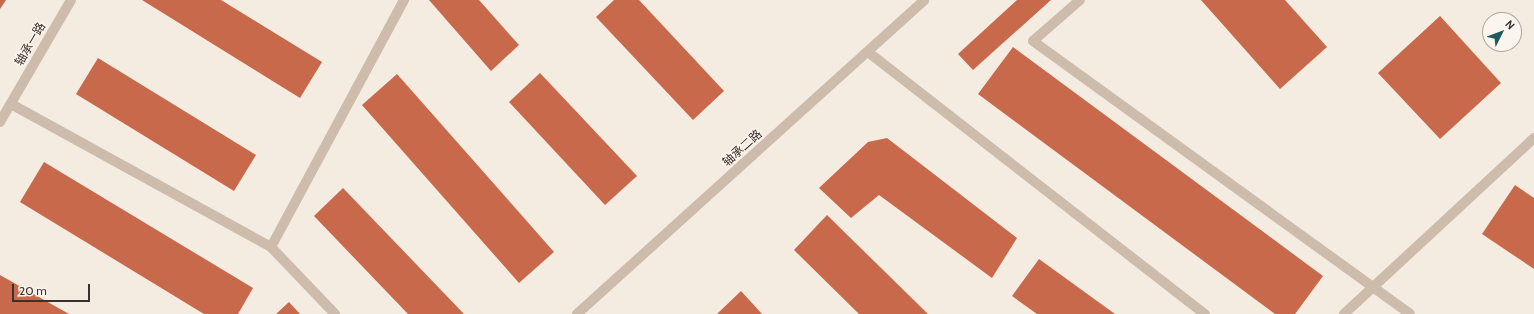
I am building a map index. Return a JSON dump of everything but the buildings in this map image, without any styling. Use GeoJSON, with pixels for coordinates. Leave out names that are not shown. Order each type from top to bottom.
{"type":"FeatureCollection","features":[{"type":"Feature","properties":{"kind":"street","name":"轴承一路"},"geometry":{"type":"LineString","coordinates":[[0,122],[71,0]]}},
{"type":"Feature","properties":{"kind":"street"},"geometry":{"type":"LineString","coordinates":[[271,247],[404,0]]}},
{"type":"Feature","properties":{"kind":"street","name":"轴承二路"},"geometry":{"type":"LineString","coordinates":[[577,314],[924,0]]}},
{"type":"Feature","properties":{"kind":"street"},"geometry":{"type":"LineString","coordinates":[[1080,0],[1033,41],[1372,288],[1410,314]]}},
{"type":"Feature","properties":{"kind":"street"},"geometry":{"type":"LineString","coordinates":[[868,52],[1206,314]]}},
{"type":"Feature","properties":{"kind":"street"},"geometry":{"type":"LineString","coordinates":[[10,104],[271,247],[335,314]]}},
{"type":"Feature","properties":{"kind":"street"},"geometry":{"type":"LineString","coordinates":[[1344,314],[1534,138]]}}]}
